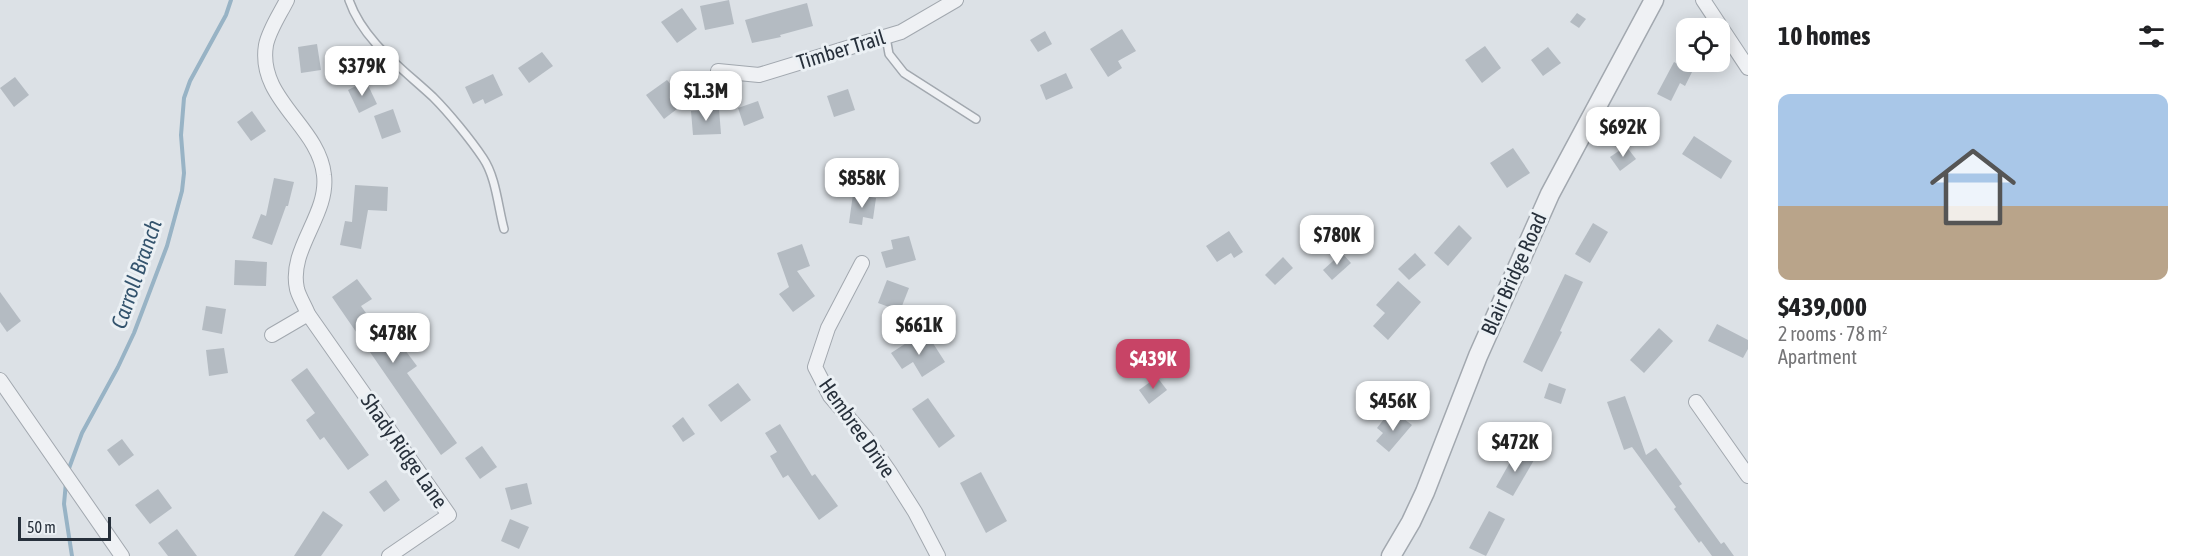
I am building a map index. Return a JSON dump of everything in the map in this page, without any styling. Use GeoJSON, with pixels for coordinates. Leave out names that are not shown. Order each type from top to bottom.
{"type":"FeatureCollection","features":[{"type":"Feature","properties":{"kind":"street","name":"Shady Ridge Lane"},"geometry":{"type":"LineString","coordinates":[[287,0],[266,45],[266,63],[277,93],[314,142],[321,156],[325,190],[320,208],[299,257],[296,274],[297,290],[308,314],[449,515],[389,556]]}},
{"type":"Feature","properties":{"kind":"street","name":"Timber Trail"},"geometry":{"type":"LineString","coordinates":[[718,71],[759,75],[901,32],[956,0]]}},
{"type":"Feature","properties":{"kind":"street","name":"Blair Bridge Road"},"geometry":{"type":"LineString","coordinates":[[1391,556],[1425,492],[1478,356],[1550,194],[1654,0]]}},
{"type":"Feature","properties":{"kind":"street"},"geometry":{"type":"LineString","coordinates":[[1703,0],[1748,68]]}},
{"type":"Feature","properties":{"kind":"street","name":"Hembree Drive"},"geometry":{"type":"LineString","coordinates":[[862,263],[828,328],[815,367],[830,396],[866,438],[889,471],[915,512],[938,556]]}},
{"type":"Feature","properties":{"kind":"street"},"geometry":{"type":"LineString","coordinates":[[272,335],[308,314]]}},
{"type":"Feature","properties":{"kind":"street"},"geometry":{"type":"LineString","coordinates":[[0,380],[122,556]]}},
{"type":"Feature","properties":{"kind":"street"},"geometry":{"type":"LineString","coordinates":[[1696,402],[1748,476]]}},
{"type":"Feature","properties":{"kind":"lane"},"geometry":{"type":"LineString","coordinates":[[350,0],[361,24],[390,58],[435,99],[483,158],[492,179],[504,229]]}},
{"type":"Feature","properties":{"kind":"lane"},"geometry":{"type":"LineString","coordinates":[[886,37],[889,54],[904,73],[976,119]]}},
{"type":"Feature","properties":{"kind":"building"},"geometry":{"type":"Polygon","coordinates":[[[729,0],[734,24],[705,30],[700,6],[729,0]]]}},
{"type":"Feature","properties":{"kind":"building"},"geometry":{"type":"Polygon","coordinates":[[[807,3],[813,26],[780,35],[781,37],[752,43],[745,20],[807,3]]]}},
{"type":"Feature","properties":{"kind":"building"},"geometry":{"type":"Polygon","coordinates":[[[682,8],[697,29],[677,43],[661,22],[682,8]]]}},
{"type":"Feature","properties":{"kind":"building"},"geometry":{"type":"Polygon","coordinates":[[[1577,13],[1586,19],[1579,28],[1570,22],[1577,13]]]}},
{"type":"Feature","properties":{"kind":"building"},"geometry":{"type":"Polygon","coordinates":[[[1122,29],[1136,51],[1118,61],[1122,68],[1108,77],[1090,49],[1122,29]]]}},
{"type":"Feature","properties":{"kind":"building"},"geometry":{"type":"Polygon","coordinates":[[[1045,31],[1052,44],[1038,52],[1030,40],[1045,31]]]}},
{"type":"Feature","properties":{"kind":"building"},"geometry":{"type":"Polygon","coordinates":[[[317,44],[321,70],[301,73],[298,47],[317,44]]]}},
{"type":"Feature","properties":{"kind":"building"},"geometry":{"type":"Polygon","coordinates":[[[1485,46],[1501,68],[1482,83],[1465,60],[1485,46]]]}},
{"type":"Feature","properties":{"kind":"building"},"geometry":{"type":"Polygon","coordinates":[[[1548,47],[1561,63],[1543,76],[1531,60],[1548,47]]]}},
{"type":"Feature","properties":{"kind":"building"},"geometry":{"type":"Polygon","coordinates":[[[542,52],[553,66],[529,83],[518,68],[542,52]]]}},
{"type":"Feature","properties":{"kind":"building"},"geometry":{"type":"Polygon","coordinates":[[[1674,62],[1676,72],[1692,72],[1685,86],[1680,83],[1671,101],[1657,94],[1674,62]]]}},
{"type":"Feature","properties":{"kind":"building"},"geometry":{"type":"Polygon","coordinates":[[[1066,73],[1073,88],[1046,100],[1040,85],[1066,73]]]}},
{"type":"Feature","properties":{"kind":"building"},"geometry":{"type":"Polygon","coordinates":[[[493,74],[503,95],[485,104],[483,99],[473,104],[465,87],[493,74]]]}},
{"type":"Feature","properties":{"kind":"building"},"geometry":{"type":"Polygon","coordinates":[[[15,77],[29,95],[14,107],[0,88],[15,77]]]}},
{"type":"Feature","properties":{"kind":"building"},"geometry":{"type":"Polygon","coordinates":[[[667,80],[686,102],[664,119],[646,95],[667,80]]]}},
{"type":"Feature","properties":{"kind":"building"},"geometry":{"type":"Polygon","coordinates":[[[366,81],[377,104],[359,113],[348,90],[366,81]]]}},
{"type":"Feature","properties":{"kind":"building"},"geometry":{"type":"Polygon","coordinates":[[[848,89],[855,110],[834,117],[827,96],[848,89]]]}},
{"type":"Feature","properties":{"kind":"building"},"geometry":{"type":"Polygon","coordinates":[[[758,101],[764,118],[744,126],[738,108],[758,101]]]}},
{"type":"Feature","properties":{"kind":"building"},"geometry":{"type":"Polygon","coordinates":[[[393,109],[401,132],[382,139],[374,116],[393,109]]]}},
{"type":"Feature","properties":{"kind":"building"},"geometry":{"type":"Polygon","coordinates":[[[719,109],[721,134],[693,135],[691,111],[719,109]]]}},
{"type":"Feature","properties":{"kind":"building"},"geometry":{"type":"Polygon","coordinates":[[[252,111],[266,131],[251,141],[237,122],[252,111]]]}},
{"type":"Feature","properties":{"kind":"building"},"geometry":{"type":"Polygon","coordinates":[[[1694,136],[1732,161],[1721,179],[1682,154],[1694,136]]]}},
{"type":"Feature","properties":{"kind":"building"},"geometry":{"type":"Polygon","coordinates":[[[1626,146],[1636,159],[1620,171],[1610,157],[1626,146]]]}},
{"type":"Feature","properties":{"kind":"building"},"geometry":{"type":"Polygon","coordinates":[[[1513,148],[1530,173],[1507,188],[1490,163],[1513,148]]]}},
{"type":"Feature","properties":{"kind":"building"},"geometry":{"type":"Polygon","coordinates":[[[274,178],[294,182],[288,206],[286,206],[272,245],[252,238],[261,214],[266,216],[274,178]]]}},
{"type":"Feature","properties":{"kind":"building"},"geometry":{"type":"Polygon","coordinates":[[[355,185],[388,187],[387,211],[368,210],[361,249],[340,245],[345,221],[352,222],[355,185]]]}},
{"type":"Feature","properties":{"kind":"building"},"geometry":{"type":"Polygon","coordinates":[[[853,194],[876,198],[873,219],[863,217],[862,225],[849,223],[853,194]]]}},
{"type":"Feature","properties":{"kind":"building"},"geometry":{"type":"Polygon","coordinates":[[[1593,223],[1608,232],[1590,263],[1575,254],[1593,223]]]}},
{"type":"Feature","properties":{"kind":"building"},"geometry":{"type":"Polygon","coordinates":[[[1459,225],[1472,238],[1448,266],[1434,253],[1459,225]]]}},
{"type":"Feature","properties":{"kind":"building"},"geometry":{"type":"Polygon","coordinates":[[[1229,231],[1243,252],[1234,258],[1231,253],[1217,262],[1206,246],[1229,231]]]}},
{"type":"Feature","properties":{"kind":"building"},"geometry":{"type":"Polygon","coordinates":[[[909,236],[916,260],[886,268],[881,252],[893,249],[891,240],[909,236]]]}},
{"type":"Feature","properties":{"kind":"building"},"geometry":{"type":"Polygon","coordinates":[[[802,244],[810,266],[797,271],[815,296],[793,312],[779,294],[789,287],[777,253],[802,244]]]}},
{"type":"Feature","properties":{"kind":"building"},"geometry":{"type":"Polygon","coordinates":[[[1342,253],[1351,263],[1332,280],[1323,270],[1342,253]]]}},
{"type":"Feature","properties":{"kind":"building"},"geometry":{"type":"Polygon","coordinates":[[[1415,253],[1426,265],[1409,280],[1398,269],[1415,253]]]}},
{"type":"Feature","properties":{"kind":"building"},"geometry":{"type":"Polygon","coordinates":[[[1283,257],[1293,268],[1275,285],[1265,275],[1283,257]]]}},
{"type":"Feature","properties":{"kind":"building"},"geometry":{"type":"Polygon","coordinates":[[[235,260],[267,262],[266,286],[234,285],[235,260]]]}},
{"type":"Feature","properties":{"kind":"building"},"geometry":{"type":"Polygon","coordinates":[[[1565,274],[1583,282],[1542,372],[1523,362],[1565,274]]]}},
{"type":"Feature","properties":{"kind":"building"},"geometry":{"type":"Polygon","coordinates":[[[357,279],[372,299],[361,306],[394,352],[402,346],[417,366],[407,373],[457,443],[441,455],[332,297],[357,279]]]}},
{"type":"Feature","properties":{"kind":"building"},"geometry":{"type":"Polygon","coordinates":[[[887,280],[909,288],[900,311],[878,303],[887,280]]]}},
{"type":"Feature","properties":{"kind":"building"},"geometry":{"type":"Polygon","coordinates":[[[1398,281],[1421,302],[1388,340],[1373,326],[1385,313],[1376,305],[1398,281]]]}},
{"type":"Feature","properties":{"kind":"building"},"geometry":{"type":"Polygon","coordinates":[[[0,292],[21,321],[7,332],[0,322],[0,292]]]}},
{"type":"Feature","properties":{"kind":"building"},"geometry":{"type":"Polygon","coordinates":[[[206,306],[226,309],[222,334],[202,330],[206,306]]]}},
{"type":"Feature","properties":{"kind":"building"},"geometry":{"type":"Polygon","coordinates":[[[1717,324],[1748,340],[1748,349],[1743,358],[1708,341],[1717,324]]]}},
{"type":"Feature","properties":{"kind":"building"},"geometry":{"type":"Polygon","coordinates":[[[1659,328],[1673,341],[1644,373],[1630,360],[1659,328]]]}},
{"type":"Feature","properties":{"kind":"building"},"geometry":{"type":"Polygon","coordinates":[[[929,337],[945,362],[922,377],[913,362],[902,369],[891,353],[914,338],[918,345],[929,337]]]}},
{"type":"Feature","properties":{"kind":"building"},"geometry":{"type":"Polygon","coordinates":[[[224,348],[228,373],[209,376],[206,350],[224,348]]]}},
{"type":"Feature","properties":{"kind":"building"},"geometry":{"type":"Polygon","coordinates":[[[307,368],[369,455],[348,470],[324,437],[320,440],[306,420],[315,413],[291,380],[307,368]]]}},
{"type":"Feature","properties":{"kind":"building"},"geometry":{"type":"Polygon","coordinates":[[[1157,377],[1167,390],[1149,404],[1139,390],[1157,377]]]}},
{"type":"Feature","properties":{"kind":"building"},"geometry":{"type":"Polygon","coordinates":[[[738,383],[751,400],[721,422],[708,405],[738,383]]]}},
{"type":"Feature","properties":{"kind":"building"},"geometry":{"type":"Polygon","coordinates":[[[1549,383],[1566,389],[1561,404],[1544,398],[1549,383]]]}},
{"type":"Feature","properties":{"kind":"building"},"geometry":{"type":"Polygon","coordinates":[[[1625,396],[1646,455],[1656,448],[1682,484],[1679,486],[1721,544],[1724,542],[1734,556],[1712,556],[1701,541],[1699,543],[1674,509],[1676,507],[1632,447],[1624,450],[1607,402],[1625,396]]]}},
{"type":"Feature","properties":{"kind":"building"},"geometry":{"type":"Polygon","coordinates":[[[928,398],[955,436],[939,448],[912,409],[928,398]]]}},
{"type":"Feature","properties":{"kind":"building"},"geometry":{"type":"Polygon","coordinates":[[[1396,413],[1412,425],[1389,452],[1376,441],[1383,433],[1377,428],[1384,419],[1388,423],[1396,413]]]}},
{"type":"Feature","properties":{"kind":"building"},"geometry":{"type":"Polygon","coordinates":[[[683,417],[695,434],[683,442],[672,426],[683,417]]]}},
{"type":"Feature","properties":{"kind":"building"},"geometry":{"type":"Polygon","coordinates":[[[780,424],[812,476],[815,474],[838,506],[819,520],[788,475],[783,478],[770,456],[777,452],[765,433],[780,424]]]}},
{"type":"Feature","properties":{"kind":"building"},"geometry":{"type":"Polygon","coordinates":[[[122,439],[134,455],[119,466],[107,450],[122,439]]]}},
{"type":"Feature","properties":{"kind":"building"},"geometry":{"type":"Polygon","coordinates":[[[482,446],[497,467],[480,479],[465,458],[482,446]]]}},
{"type":"Feature","properties":{"kind":"building"},"geometry":{"type":"Polygon","coordinates":[[[1517,450],[1534,460],[1513,496],[1496,487],[1517,450]]]}},
{"type":"Feature","properties":{"kind":"building"},"geometry":{"type":"Polygon","coordinates":[[[981,472],[1007,521],[986,533],[960,483],[981,472]]]}},
{"type":"Feature","properties":{"kind":"building"},"geometry":{"type":"Polygon","coordinates":[[[386,480],[400,500],[384,512],[369,492],[386,480]]]}},
{"type":"Feature","properties":{"kind":"building"},"geometry":{"type":"Polygon","coordinates":[[[527,483],[532,504],[511,510],[505,488],[527,483]]]}},
{"type":"Feature","properties":{"kind":"building"},"geometry":{"type":"Polygon","coordinates":[[[158,489],[172,508],[150,524],[135,505],[158,489]]]}},
{"type":"Feature","properties":{"kind":"building"},"geometry":{"type":"Polygon","coordinates":[[[323,511],[343,525],[321,556],[294,556],[323,511]]]}},
{"type":"Feature","properties":{"kind":"building"},"geometry":{"type":"Polygon","coordinates":[[[1489,511],[1505,519],[1486,556],[1469,548],[1489,511]]]}},
{"type":"Feature","properties":{"kind":"building"},"geometry":{"type":"Polygon","coordinates":[[[510,519],[529,527],[519,549],[501,541],[510,519]]]}},
{"type":"Feature","properties":{"kind":"building"},"geometry":{"type":"Polygon","coordinates":[[[177,529],[197,556],[168,556],[158,543],[177,529]]]}},
{"type":"Feature","properties":{"kind":"waterway","name":"Carroll Branch"},"geometry":{"type":"LineString","coordinates":[[68,471],[82,433],[134,333],[167,246],[182,191],[184,173],[181,135],[184,98],[190,81],[226,15],[231,0]]}},
{"type":"Feature","properties":{"kind":"waterway","name":"Carroll Branch"},"geometry":{"type":"LineString","coordinates":[[66,482],[64,504],[72,556]]}}]}
